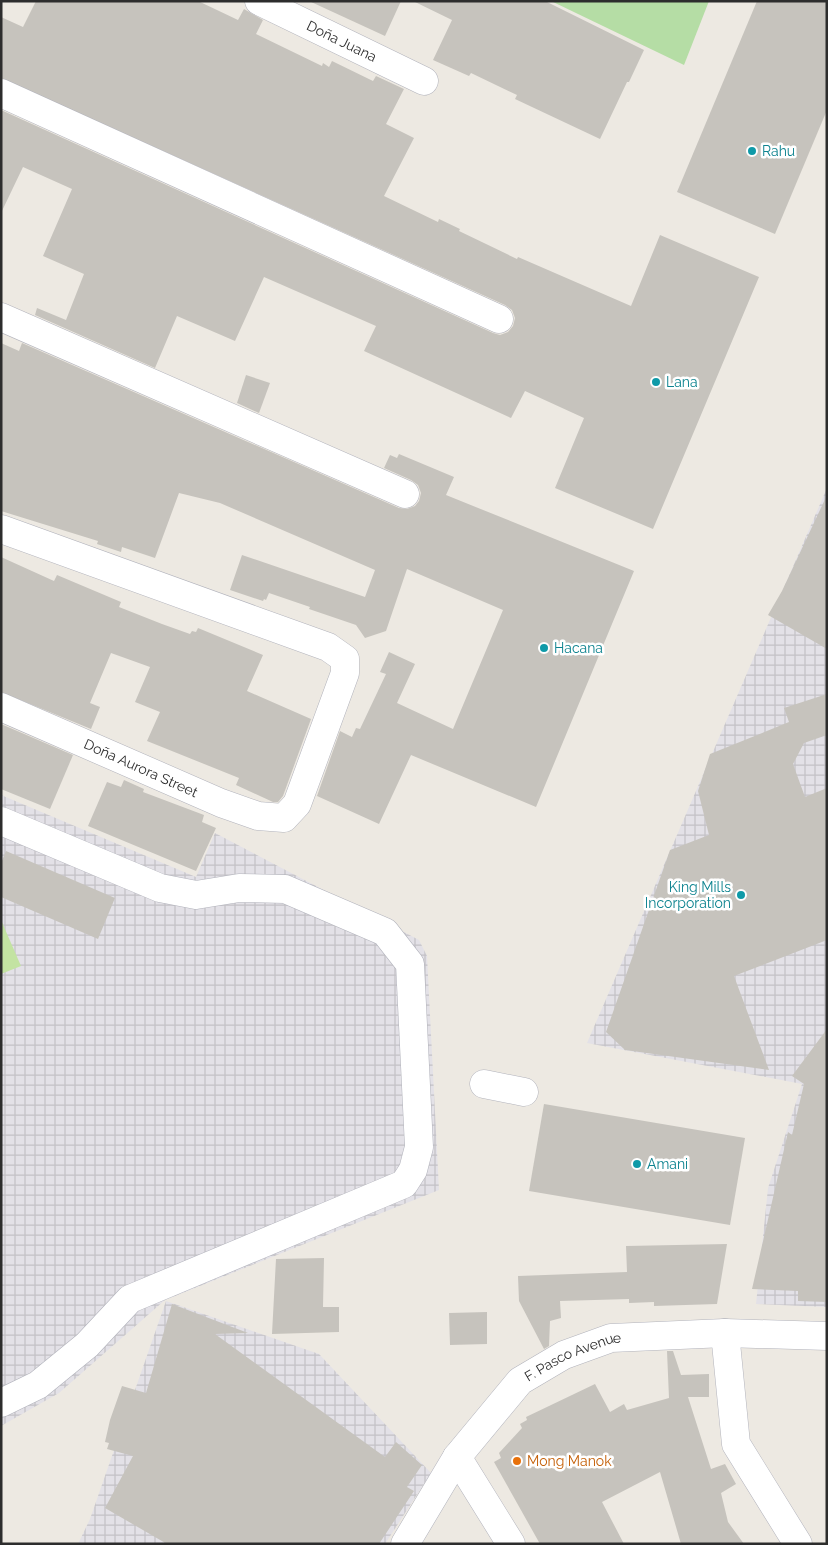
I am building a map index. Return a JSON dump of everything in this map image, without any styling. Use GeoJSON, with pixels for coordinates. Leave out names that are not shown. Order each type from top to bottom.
{"type":"FeatureCollection","features":[{"type":"Feature","properties":{"kind":"street","name":"Doña Juana"},"geometry":{"type":"LineString","coordinates":[[259,1],[424,81]]}},
{"type":"Feature","properties":{"kind":"street"},"geometry":{"type":"LineString","coordinates":[[1,94],[500,319]]}},
{"type":"Feature","properties":{"kind":"street"},"geometry":{"type":"LineString","coordinates":[[1,317],[404,494]]}},
{"type":"Feature","properties":{"kind":"street","name":"Doña Aurora Street"},"geometry":{"type":"LineString","coordinates":[[1,529],[328,647],[338,652],[345,660],[345,673],[297,804],[284,818],[258,816],[221,803],[1,707]]}},
{"type":"Feature","properties":{"kind":"street"},"geometry":{"type":"LineString","coordinates":[[1,822],[160,888],[196,895],[239,888],[286,889],[385,932],[410,964],[418,1147],[413,1170],[404,1184],[130,1299],[87,1345],[38,1386],[1,1403]]}},
{"type":"Feature","properties":{"kind":"street"},"geometry":{"type":"LineString","coordinates":[[484,1084],[524,1092]]}},
{"type":"Feature","properties":{"kind":"street"},"geometry":{"type":"LineString","coordinates":[[725,1333],[736,1444],[798,1544]]}},
{"type":"Feature","properties":{"kind":"street","name":"F. Pasco Avenue"},"geometry":{"type":"LineString","coordinates":[[405,1544],[458,1457],[520,1381],[564,1355],[611,1338],[725,1333],[827,1336]]}},
{"type":"Feature","properties":{"kind":"street"},"geometry":{"type":"LineString","coordinates":[[458,1457],[511,1544]]}},
{"type":"Feature","properties":{"kind":"shaded area"},"geometry":{"type":"Polygon","coordinates":[[[827,488],[827,1307],[756,1304],[768,1188],[802,1084],[587,1043],[827,488]]]}},
{"type":"Feature","properties":{"kind":"shaded area"},"geometry":{"type":"Polygon","coordinates":[[[1,795],[196,877],[215,833],[419,940],[427,956],[439,1190],[165,1300],[59,1393],[1,1426],[1,795]]]}},
{"type":"Feature","properties":{"kind":"shaded area"},"geometry":{"type":"Polygon","coordinates":[[[166,1301],[319,1354],[431,1473],[385,1544],[78,1544],[90,1519],[166,1301]]]}},
{"type":"Feature","properties":{"kind":"green space"},"geometry":{"type":"Polygon","coordinates":[[[551,1],[709,1],[684,65],[551,1]]]}},
{"type":"Feature","properties":{"kind":"green space"},"geometry":{"type":"Polygon","coordinates":[[[1,920],[21,966],[1,974],[1,920]]]}},
{"type":"Feature","properties":{"kind":"building"},"geometry":{"type":"Polygon","coordinates":[[[36,1],[198,1],[238,20],[244,9],[263,20],[256,34],[322,66],[323,63],[329,67],[332,61],[373,81],[376,76],[404,89],[386,124],[414,138],[384,196],[438,222],[439,219],[460,229],[459,231],[517,259],[518,257],[631,306],[660,235],[759,277],[653,529],[555,488],[584,418],[525,391],[511,418],[364,351],[376,326],[264,277],[235,341],[177,316],[155,368],[35,315],[37,308],[66,320],[84,274],[43,256],[72,189],[23,167],[1,213],[1,110],[493,333],[500,335],[508,332],[513,326],[515,318],[512,310],[505,305],[1,78],[1,17],[23,27],[36,1]]]}},
{"type":"Feature","properties":{"kind":"building"},"geometry":{"type":"Polygon","coordinates":[[[309,1],[401,1],[385,36],[309,1]]]}},
{"type":"Feature","properties":{"kind":"building"},"geometry":{"type":"Polygon","coordinates":[[[413,1],[545,1],[644,50],[600,139],[515,99],[517,95],[471,73],[469,76],[433,60],[452,20],[413,1]]]}},
{"type":"Feature","properties":{"kind":"building","name":"Rahu"},"geometry":{"type":"Polygon","coordinates":[[[757,1],[827,1],[827,110],[775,234],[677,192],[757,1]]]}},
{"type":"Feature","properties":{"kind":"building"},"geometry":{"type":"Polygon","coordinates":[[[1,343],[19,351],[22,343],[399,508],[407,509],[415,506],[419,501],[421,493],[418,485],[384,468],[390,455],[397,458],[399,454],[454,477],[446,495],[634,571],[536,807],[411,755],[379,824],[317,796],[340,731],[352,737],[356,728],[360,729],[386,674],[380,672],[389,652],[415,664],[397,703],[453,729],[503,610],[407,569],[386,631],[365,638],[356,625],[309,609],[310,607],[269,593],[266,600],[264,599],[263,601],[230,590],[242,555],[365,597],[375,570],[220,503],[179,493],[155,558],[122,547],[121,552],[97,544],[98,541],[1,511],[1,343]]]}},
{"type":"Feature","properties":{"kind":"building"},"geometry":{"type":"Polygon","coordinates":[[[246,375],[270,383],[259,413],[237,403],[246,375]]]}},
{"type":"Feature","properties":{"kind":"building"},"geometry":{"type":"Polygon","coordinates":[[[827,495],[827,649],[768,615],[782,591],[827,495]]]}},
{"type":"Feature","properties":{"kind":"building"},"geometry":{"type":"Polygon","coordinates":[[[1,557],[54,581],[57,575],[121,602],[119,607],[162,624],[190,634],[192,631],[196,632],[198,628],[263,655],[247,691],[311,719],[283,796],[278,802],[273,802],[236,785],[239,778],[147,741],[160,712],[135,702],[150,667],[111,653],[90,703],[100,707],[91,729],[1,692],[1,557]]]}},
{"type":"Feature","properties":{"kind":"building","name":"King Mills Incorporation"},"geometry":{"type":"Polygon","coordinates":[[[827,694],[827,735],[804,743],[793,764],[805,797],[827,788],[827,940],[734,976],[769,1070],[625,1050],[606,1032],[670,850],[709,835],[698,791],[710,754],[789,722],[784,708],[827,694]]]}},
{"type":"Feature","properties":{"kind":"building"},"geometry":{"type":"Polygon","coordinates":[[[1,724],[73,755],[50,809],[1,789],[1,724]]]}},
{"type":"Feature","properties":{"kind":"building"},"geometry":{"type":"Polygon","coordinates":[[[124,780],[144,789],[143,792],[204,815],[202,822],[216,828],[196,871],[88,826],[107,782],[121,787],[124,780]]]}},
{"type":"Feature","properties":{"kind":"building"},"geometry":{"type":"Polygon","coordinates":[[[6,851],[115,898],[98,939],[1,897],[1,863],[6,851]]]}},
{"type":"Feature","properties":{"kind":"building"},"geometry":{"type":"Polygon","coordinates":[[[827,1029],[827,1302],[798,1301],[798,1291],[752,1289],[788,1132],[792,1135],[804,1084],[792,1076],[827,1029]]]}},
{"type":"Feature","properties":{"kind":"building","name":"Amani"},"geometry":{"type":"Polygon","coordinates":[[[544,1104],[745,1138],[730,1225],[529,1191],[544,1104]]]}},
{"type":"Feature","properties":{"kind":"building"},"geometry":{"type":"Polygon","coordinates":[[[727,1244],[717,1304],[654,1306],[654,1302],[629,1303],[629,1299],[560,1301],[561,1318],[550,1321],[549,1346],[544,1349],[519,1301],[518,1276],[627,1272],[626,1246],[727,1244]]]}},
{"type":"Feature","properties":{"kind":"building"},"geometry":{"type":"Polygon","coordinates":[[[324,1258],[323,1307],[339,1307],[339,1332],[272,1334],[276,1259],[324,1258]]]}},
{"type":"Feature","properties":{"kind":"building"},"geometry":{"type":"Polygon","coordinates":[[[172,1304],[248,1333],[215,1334],[385,1457],[396,1442],[422,1465],[407,1487],[414,1491],[379,1544],[167,1544],[105,1508],[133,1456],[107,1449],[109,1443],[105,1442],[110,1420],[122,1386],[146,1393],[172,1304]]]}},
{"type":"Feature","properties":{"kind":"building"},"geometry":{"type":"Polygon","coordinates":[[[487,1312],[487,1344],[450,1345],[449,1313],[487,1312]]]}},
{"type":"Feature","properties":{"kind":"building"},"geometry":{"type":"Polygon","coordinates":[[[667,1351],[673,1351],[681,1375],[709,1374],[709,1397],[688,1397],[711,1469],[725,1464],[736,1484],[721,1493],[728,1522],[744,1544],[681,1544],[660,1472],[602,1502],[624,1544],[540,1544],[494,1462],[501,1458],[499,1453],[522,1428],[520,1424],[527,1420],[526,1417],[595,1384],[610,1412],[624,1404],[627,1410],[669,1398],[667,1351]]]}},
{"type":"Feature","properties":{"kind":"place","name":"Rahu"},"geometry":{"type":"Point","coordinates":[752,151]}},
{"type":"Feature","properties":{"kind":"place","name":"Lana"},"geometry":{"type":"Point","coordinates":[656,382]}},
{"type":"Feature","properties":{"kind":"place","name":"Hacana"},"geometry":{"type":"Point","coordinates":[544,648]}},
{"type":"Feature","properties":{"kind":"place","name":"King Mills Incorporation"},"geometry":{"type":"Point","coordinates":[741,895]}},
{"type":"Feature","properties":{"kind":"place","name":"Amani"},"geometry":{"type":"Point","coordinates":[637,1164]}},
{"type":"Feature","properties":{"kind":"place","name":"Mong Manok"},"geometry":{"type":"Point","coordinates":[517,1461]}}]}
